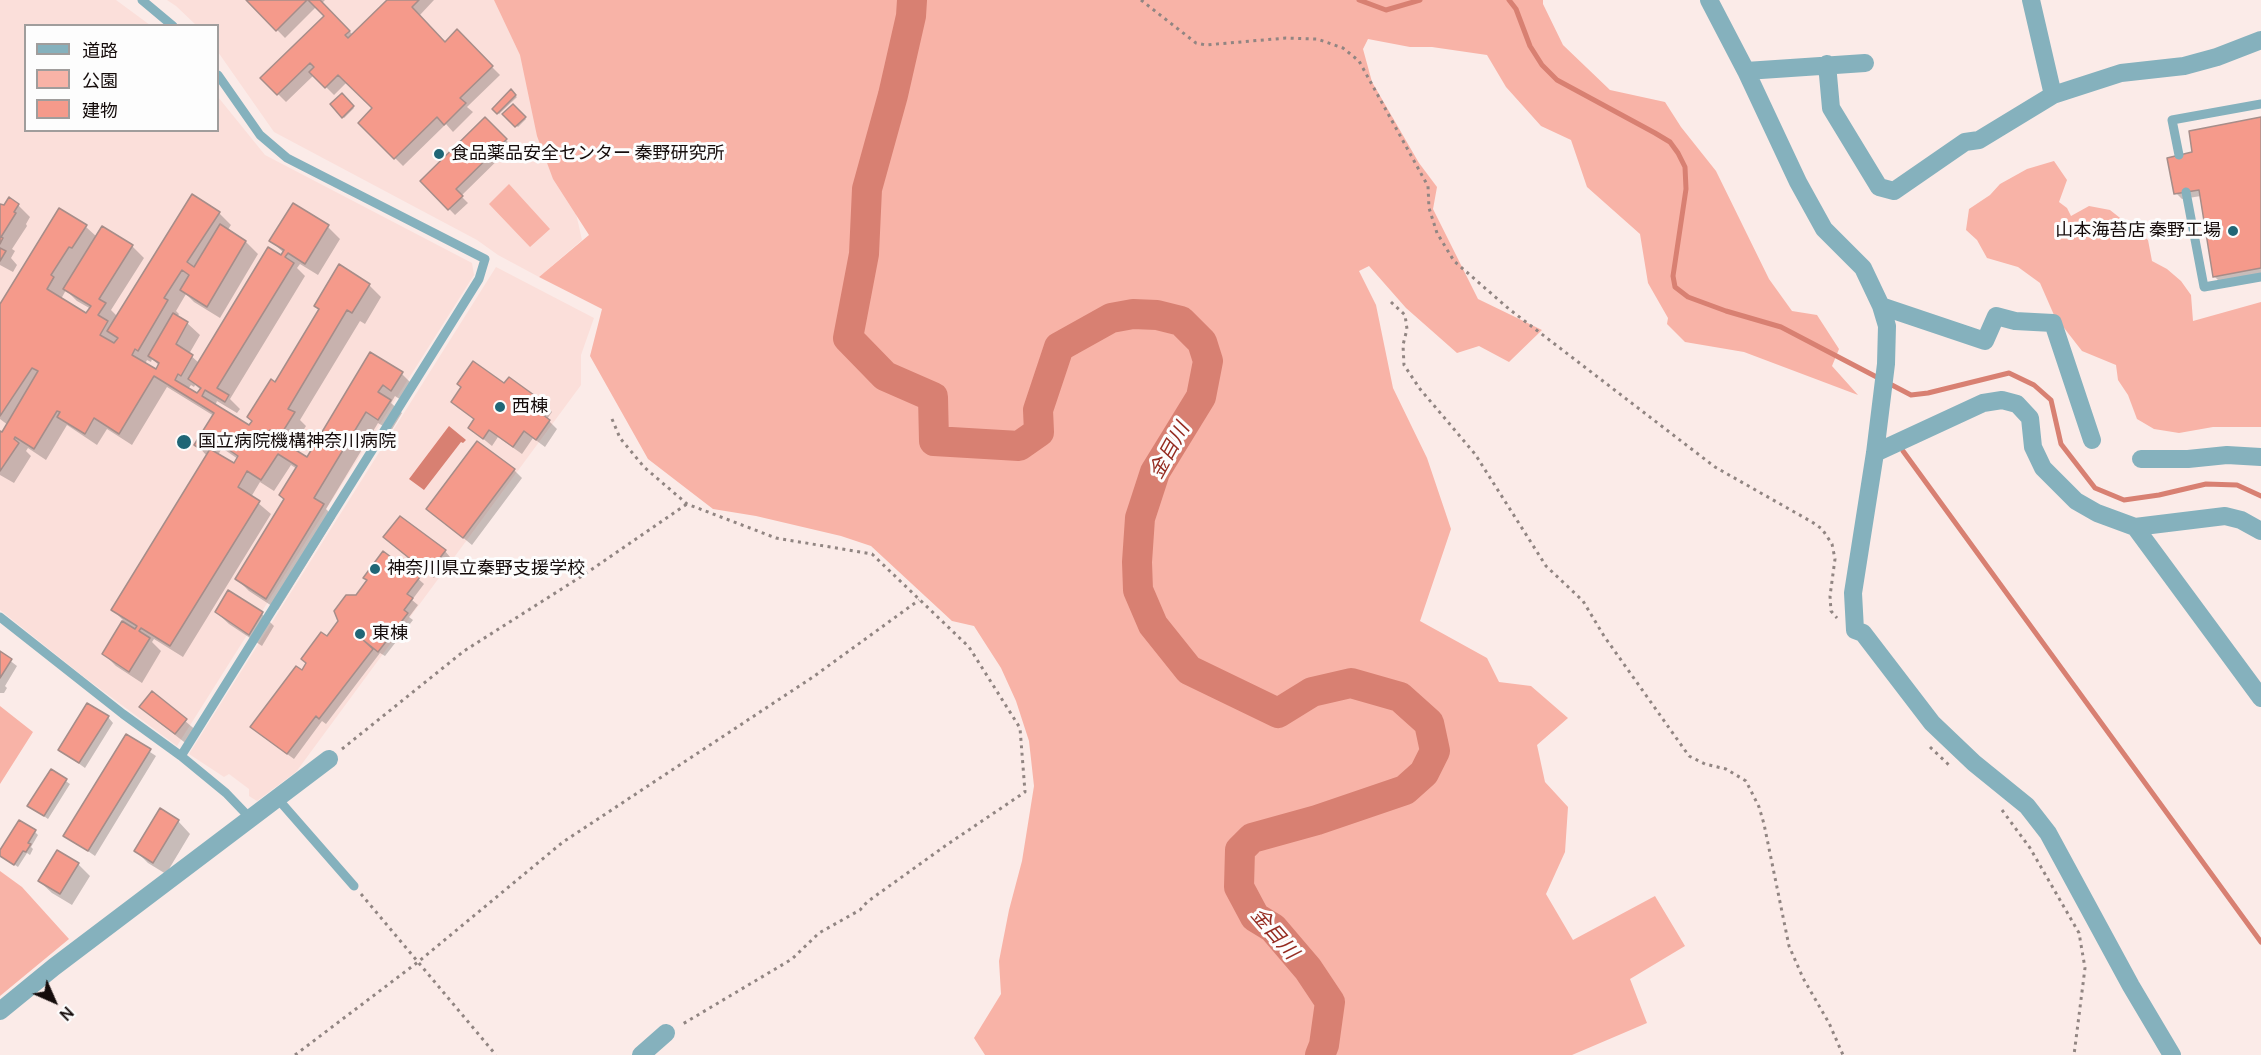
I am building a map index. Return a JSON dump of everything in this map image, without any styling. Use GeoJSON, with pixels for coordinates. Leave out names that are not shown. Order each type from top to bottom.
{"type":"FeatureCollection","features":[{"type":"Feature","properties":{"kind":"street"},"geometry":{"type":"LineString","coordinates":[[1709,0],[1824,229],[1863,268],[1881,306],[1887,327],[1881,408],[1853,593],[1855,630],[1863,633],[1932,723],[1974,763],[2027,806],[2048,833],[2131,986],[2172,1055]]}},
{"type":"Feature","properties":{"kind":"street"},"geometry":{"type":"LineString","coordinates":[[2031,0],[2053,95]]}},
{"type":"Feature","properties":{"kind":"street"},"geometry":{"type":"LineString","coordinates":[[2040,39],[2049,36],[2043,0]]}},
{"type":"Feature","properties":{"kind":"street"},"geometry":{"type":"LineString","coordinates":[[1827,64],[1831,108],[1879,187],[1894,191],[1965,142],[1979,140],[2053,95],[2121,73],[2184,66],[2217,57],[2261,40]]}},
{"type":"Feature","properties":{"kind":"street"},"geometry":{"type":"LineString","coordinates":[[1746,71],[1865,63]]}},
{"type":"Feature","properties":{"kind":"street"},"geometry":{"type":"LineString","coordinates":[[1881,306],[1985,341],[1996,316],[2015,321],[2054,323],[2092,440]]}},
{"type":"Feature","properties":{"kind":"street"},"geometry":{"type":"LineString","coordinates":[[1875,453],[1983,403],[2002,400],[2017,405],[2030,418],[2033,447],[2043,468],[2076,501],[2097,513],[2135,527],[2225,516],[2241,520],[2261,531]]}},
{"type":"Feature","properties":{"kind":"street"},"geometry":{"type":"LineString","coordinates":[[2141,459],[2188,459],[2227,455],[2261,457]]}},
{"type":"Feature","properties":{"kind":"street"},"geometry":{"type":"LineString","coordinates":[[2135,527],[2261,698]]}},
{"type":"Feature","properties":{"kind":"street"},"geometry":{"type":"LineString","coordinates":[[0,1011],[54,967],[329,759]]}},
{"type":"Feature","properties":{"kind":"street"},"geometry":{"type":"LineString","coordinates":[[641,1055],[666,1033]]}},
{"type":"Feature","properties":{"kind":"lane"},"geometry":{"type":"LineString","coordinates":[[142,0],[171,24]]}},
{"type":"Feature","properties":{"kind":"lane"},"geometry":{"type":"LineString","coordinates":[[181,756],[479,279],[485,259],[287,158],[260,135],[219,76]]}},
{"type":"Feature","properties":{"kind":"lane"},"geometry":{"type":"LineString","coordinates":[[2179,155],[2172,120],[2261,104]]}},
{"type":"Feature","properties":{"kind":"lane"},"geometry":{"type":"LineString","coordinates":[[2186,192],[2204,287],[2261,277]]}},
{"type":"Feature","properties":{"kind":"lane"},"geometry":{"type":"LineString","coordinates":[[0,617],[123,714],[181,756],[226,793],[250,818]]}},
{"type":"Feature","properties":{"kind":"lane"},"geometry":{"type":"LineString","coordinates":[[278,798],[354,886]]}},
{"type":"Feature","properties":{"kind":"path"},"geometry":{"type":"LineString","coordinates":[[1141,0],[1196,43],[1206,45],[1286,38],[1317,39],[1343,48],[1359,62],[1428,186],[1429,208],[1437,233],[1454,261],[1509,309],[1715,467],[1822,529],[1832,544],[1835,559],[1830,596],[1831,611],[1839,621],[1855,630]]}},
{"type":"Feature","properties":{"kind":"path"},"geometry":{"type":"LineString","coordinates":[[1391,302],[1405,315],[1407,329],[1403,345],[1404,365],[1420,389],[1475,454],[1546,566],[1583,601],[1689,756],[1706,764],[1726,769],[1746,781],[1759,807],[1764,824],[1788,946],[1829,1023],[1843,1055]]}},
{"type":"Feature","properties":{"kind":"path"},"geometry":{"type":"LineString","coordinates":[[612,418],[620,438],[644,467],[687,504],[776,538],[872,554],[941,618],[969,648],[1020,728],[1025,792],[936,852],[867,902],[860,910],[819,933],[792,959],[666,1033]]}},
{"type":"Feature","properties":{"kind":"path"},"geometry":{"type":"LineString","coordinates":[[329,759],[464,651],[582,576],[687,504]]}},
{"type":"Feature","properties":{"kind":"path"},"geometry":{"type":"LineString","coordinates":[[295,1055],[418,962],[563,842],[813,677],[919,600]]}},
{"type":"Feature","properties":{"kind":"path"},"geometry":{"type":"LineString","coordinates":[[1923,739],[1937,756],[1956,771]]}},
{"type":"Feature","properties":{"kind":"path"},"geometry":{"type":"LineString","coordinates":[[1999,807],[2030,848],[2079,933],[2085,968],[2074,1055]]}},
{"type":"Feature","properties":{"kind":"path"},"geometry":{"type":"LineString","coordinates":[[354,886],[496,1055]]}},
{"type":"Feature","properties":{"kind":"shaded area","name":"国立病院機構神奈川病院"},"geometry":{"type":"Polygon","coordinates":[[[0,0],[116,0],[149,24],[24,24],[24,132],[219,132],[219,98],[265,155],[472,263],[474,275],[177,746],[84,677],[0,610],[0,0]]]}},
{"type":"Feature","properties":{"kind":"shaded area","name":"食品薬品安全センター 秦野研究所"},"geometry":{"type":"Polygon","coordinates":[[[167,0],[521,0],[532,17],[582,240],[539,277],[498,255],[477,240],[274,132],[219,53],[219,24],[195,24],[167,0]]]}},
{"type":"Feature","properties":{"kind":"shaded area","name":"神奈川県立秦野支援学校"},"geometry":{"type":"Polygon","coordinates":[[[496,267],[594,318],[581,355],[581,385],[296,772],[257,801],[249,796],[249,789],[229,774],[224,777],[189,754],[496,267]]]}},
{"type":"Feature","properties":{"kind":"shaded area"},"geometry":{"type":"Polygon","coordinates":[[[449,426],[466,440],[461,442],[424,490],[409,479],[449,426]]]}},
{"type":"Feature","properties":{"kind":"green space"},"geometry":{"type":"Polygon","coordinates":[[[494,0],[1543,0],[1563,45],[1610,90],[1665,102],[1681,127],[1716,171],[1769,279],[1792,311],[1817,315],[1839,349],[1832,366],[1858,395],[1744,352],[1685,342],[1667,324],[1668,318],[1648,283],[1640,234],[1587,187],[1571,140],[1541,126],[1506,87],[1487,55],[1432,47],[1410,47],[1368,39],[1363,49],[1372,82],[1419,163],[1437,187],[1433,209],[1478,299],[1542,330],[1509,362],[1479,346],[1457,353],[1406,308],[1369,266],[1359,271],[1376,305],[1393,388],[1427,458],[1451,529],[1420,621],[1487,658],[1499,682],[1531,686],[1568,718],[1537,745],[1545,782],[1568,807],[1565,852],[1546,894],[1573,940],[1655,896],[1685,946],[1630,979],[1647,1023],[1572,1055],[985,1055],[974,1038],[1001,994],[999,961],[1022,861],[1034,786],[1029,741],[1016,701],[1001,668],[974,626],[952,621],[871,546],[841,536],[756,516],[713,509],[648,459],[590,356],[602,309],[539,277],[589,235],[553,179],[537,136],[520,55],[494,0]]]}},
{"type":"Feature","properties":{"kind":"green space"},"geometry":{"type":"Polygon","coordinates":[[[2054,161],[2067,180],[2059,202],[2067,208],[2071,216],[2089,206],[2110,210],[2148,240],[2152,261],[2167,269],[2181,281],[2191,295],[2193,321],[2261,302],[2261,427],[2213,427],[2179,433],[2154,429],[2137,419],[2128,395],[2118,380],[2116,365],[2082,351],[2054,315],[2040,283],[2018,267],[1987,258],[1977,240],[1966,230],[1969,209],[1990,195],[2000,184],[2027,169],[2054,161]]]}},
{"type":"Feature","properties":{"kind":"green space"},"geometry":{"type":"Polygon","coordinates":[[[509,184],[550,229],[530,247],[489,204],[509,184]]]}},
{"type":"Feature","properties":{"kind":"green space"},"geometry":{"type":"Polygon","coordinates":[[[0,706],[33,732],[0,784],[0,706]]]}},
{"type":"Feature","properties":{"kind":"green space"},"geometry":{"type":"Polygon","coordinates":[[[0,871],[22,887],[69,939],[0,996],[0,871]]]}},
{"type":"Feature","properties":{"kind":"building"},"geometry":{"type":"Polygon","coordinates":[[[246,0],[307,0],[276,31],[246,0]]]}},
{"type":"Feature","properties":{"kind":"building"},"geometry":{"type":"Polygon","coordinates":[[[308,0],[320,0],[350,31],[345,35],[348,38],[387,0],[419,0],[412,7],[445,42],[457,29],[493,66],[460,98],[466,103],[444,125],[437,117],[394,159],[358,123],[372,108],[338,75],[325,88],[309,72],[314,67],[310,63],[277,95],[260,78],[324,16],[308,0]]]}},
{"type":"Feature","properties":{"kind":"building"},"geometry":{"type":"Polygon","coordinates":[[[511,89],[516,95],[497,114],[492,109],[511,89]]]}},
{"type":"Feature","properties":{"kind":"building"},"geometry":{"type":"Polygon","coordinates":[[[342,93],[354,106],[342,118],[330,104],[342,93]]]}},
{"type":"Feature","properties":{"kind":"building"},"geometry":{"type":"Polygon","coordinates":[[[513,104],[526,117],[515,127],[502,114],[513,104]]]}},
{"type":"Feature","properties":{"kind":"building"},"geometry":{"type":"Polygon","coordinates":[[[485,117],[507,139],[456,189],[463,196],[448,210],[420,181],[485,117]]]}},
{"type":"Feature","properties":{"kind":"building","name":"山本海苔店 秦野工場"},"geometry":{"type":"Polygon","coordinates":[[[2261,117],[2261,268],[2213,277],[2199,190],[2174,194],[2167,158],[2192,152],[2189,131],[2261,117]]]}},
{"type":"Feature","properties":{"kind":"building"},"geometry":{"type":"Polygon","coordinates":[[[192,194],[220,212],[187,262],[194,267],[220,224],[246,241],[207,307],[180,290],[189,275],[182,270],[164,298],[168,300],[138,351],[135,349],[132,355],[156,369],[159,363],[148,356],[173,313],[188,322],[176,344],[193,355],[181,376],[178,374],[175,380],[197,393],[201,388],[188,379],[268,247],[281,255],[284,250],[269,241],[293,203],[329,225],[305,264],[288,253],[285,257],[294,263],[217,388],[229,395],[225,402],[205,390],[202,396],[249,425],[252,421],[247,417],[271,379],[275,382],[319,309],[314,306],[339,264],[370,284],[352,313],[347,310],[288,409],[295,412],[280,436],[270,430],[268,433],[307,457],[370,352],[403,372],[391,391],[383,385],[378,392],[391,400],[378,420],[366,412],[314,498],[324,504],[266,599],[235,579],[284,499],[279,495],[297,466],[278,454],[261,480],[247,471],[238,487],[260,501],[170,646],[141,628],[139,631],[150,638],[129,672],[102,654],[122,621],[135,629],[137,626],[111,610],[210,449],[234,463],[238,456],[210,437],[202,450],[194,445],[214,413],[154,376],[119,434],[94,418],[85,434],[57,417],[60,412],[57,411],[34,449],[15,437],[14,439],[19,443],[0,471],[0,431],[2,432],[38,371],[32,368],[0,416],[0,304],[59,208],[87,225],[51,275],[54,277],[47,289],[86,313],[91,306],[63,289],[102,226],[133,245],[99,299],[106,303],[98,315],[108,321],[100,335],[114,343],[118,338],[107,331],[192,194]]]}},
{"type":"Feature","properties":{"kind":"building"},"geometry":{"type":"Polygon","coordinates":[[[9,197],[19,204],[1,237],[3,238],[0,244],[0,204],[4,205],[9,197]]]}},
{"type":"Feature","properties":{"kind":"building"},"geometry":{"type":"Polygon","coordinates":[[[0,248],[6,251],[0,261],[0,248]]]}},
{"type":"Feature","properties":{"kind":"building","name":"西棟"},"geometry":{"type":"Polygon","coordinates":[[[473,361],[504,383],[509,377],[545,403],[539,412],[550,420],[536,440],[524,431],[513,447],[489,430],[483,439],[468,428],[474,419],[451,402],[461,387],[457,384],[473,361]]]}},
{"type":"Feature","properties":{"kind":"building"},"geometry":{"type":"Polygon","coordinates":[[[477,441],[515,469],[463,538],[426,509],[477,441]]]}},
{"type":"Feature","properties":{"kind":"building","name":"東棟"},"geometry":{"type":"Polygon","coordinates":[[[400,516],[446,550],[428,573],[415,563],[410,570],[420,577],[407,594],[413,598],[404,610],[408,613],[378,652],[362,639],[373,649],[319,719],[316,716],[287,754],[250,727],[296,666],[302,670],[306,663],[301,659],[321,632],[327,636],[338,621],[334,611],[346,595],[356,595],[367,580],[363,578],[383,551],[403,566],[409,558],[383,537],[400,516]]]}},
{"type":"Feature","properties":{"kind":"building"},"geometry":{"type":"Polygon","coordinates":[[[228,590],[263,612],[249,635],[215,612],[228,590]]]}},
{"type":"Feature","properties":{"kind":"building"},"geometry":{"type":"Polygon","coordinates":[[[0,651],[12,659],[0,678],[0,651]]]}},
{"type":"Feature","properties":{"kind":"building"},"geometry":{"type":"Polygon","coordinates":[[[152,691],[187,719],[175,734],[139,707],[152,691]]]}},
{"type":"Feature","properties":{"kind":"building"},"geometry":{"type":"Polygon","coordinates":[[[87,703],[109,716],[79,763],[58,750],[87,703]]]}},
{"type":"Feature","properties":{"kind":"building"},"geometry":{"type":"Polygon","coordinates":[[[126,734],[151,749],[88,851],[63,836],[126,734]]]}},
{"type":"Feature","properties":{"kind":"building"},"geometry":{"type":"Polygon","coordinates":[[[51,769],[67,779],[44,816],[27,806],[51,769]]]}},
{"type":"Feature","properties":{"kind":"building"},"geometry":{"type":"Polygon","coordinates":[[[160,808],[179,820],[153,863],[134,851],[160,808]]]}},
{"type":"Feature","properties":{"kind":"building"},"geometry":{"type":"Polygon","coordinates":[[[19,820],[36,830],[28,843],[31,844],[26,852],[23,851],[14,865],[0,856],[0,850],[19,820]]]}},
{"type":"Feature","properties":{"kind":"building"},"geometry":{"type":"Polygon","coordinates":[[[57,850],[79,863],[60,894],[38,881],[57,850]]]}},
{"type":"Feature","properties":{"kind":"waterway","name":"金目川"},"geometry":{"type":"LineString","coordinates":[[912,0],[911,16],[893,95],[867,189],[864,254],[848,338],[885,376],[933,397],[934,441],[1019,446],[1039,432],[1038,410],[1059,347],[1111,318],[1133,314],[1157,315],[1181,321],[1202,342],[1208,361],[1201,397],[1155,472],[1140,518],[1138,590],[1153,625],[1189,670],[1278,713],[1312,692],[1351,683],[1400,697],[1429,723],[1435,751],[1424,773],[1405,790],[1317,820],[1252,838],[1240,850],[1239,887],[1255,917],[1273,928],[1308,969],[1330,1002],[1324,1045],[1320,1055]]}},
{"type":"Feature","properties":{"kind":"waterway"},"geometry":{"type":"LineString","coordinates":[[1359,0],[1386,10],[1420,0]]}},
{"type":"Feature","properties":{"kind":"waterway"},"geometry":{"type":"LineString","coordinates":[[1509,0],[1516,9],[1530,46],[1542,65],[1557,80],[1670,142],[1678,153],[1685,167],[1686,189],[1673,276],[1675,287],[1688,297],[1781,327],[1911,395],[2009,373],[2034,385],[2051,400],[2061,444],[2095,488],[2124,500],[2206,484],[2237,485],[2261,496]]}},
{"type":"Feature","properties":{"kind":"waterway"},"geometry":{"type":"LineString","coordinates":[[1903,451],[2261,942]]}},
{"type":"Feature","properties":{"kind":"place","name":"食品薬品安全センター 秦野研究所"},"geometry":{"type":"Point","coordinates":[439,154]}},
{"type":"Feature","properties":{"kind":"place","name":"山本海苔店 秦野工場"},"geometry":{"type":"Point","coordinates":[2233,231]}},
{"type":"Feature","properties":{"kind":"place","name":"西棟"},"geometry":{"type":"Point","coordinates":[500,407]}},
{"type":"Feature","properties":{"kind":"place","name":"国立病院機構神奈川病院"},"geometry":{"type":"Point","coordinates":[184,442]}},
{"type":"Feature","properties":{"kind":"place","name":"神奈川県立秦野支援学校"},"geometry":{"type":"Point","coordinates":[375,569]}},
{"type":"Feature","properties":{"kind":"place","name":"東棟"},"geometry":{"type":"Point","coordinates":[360,634]}}]}
